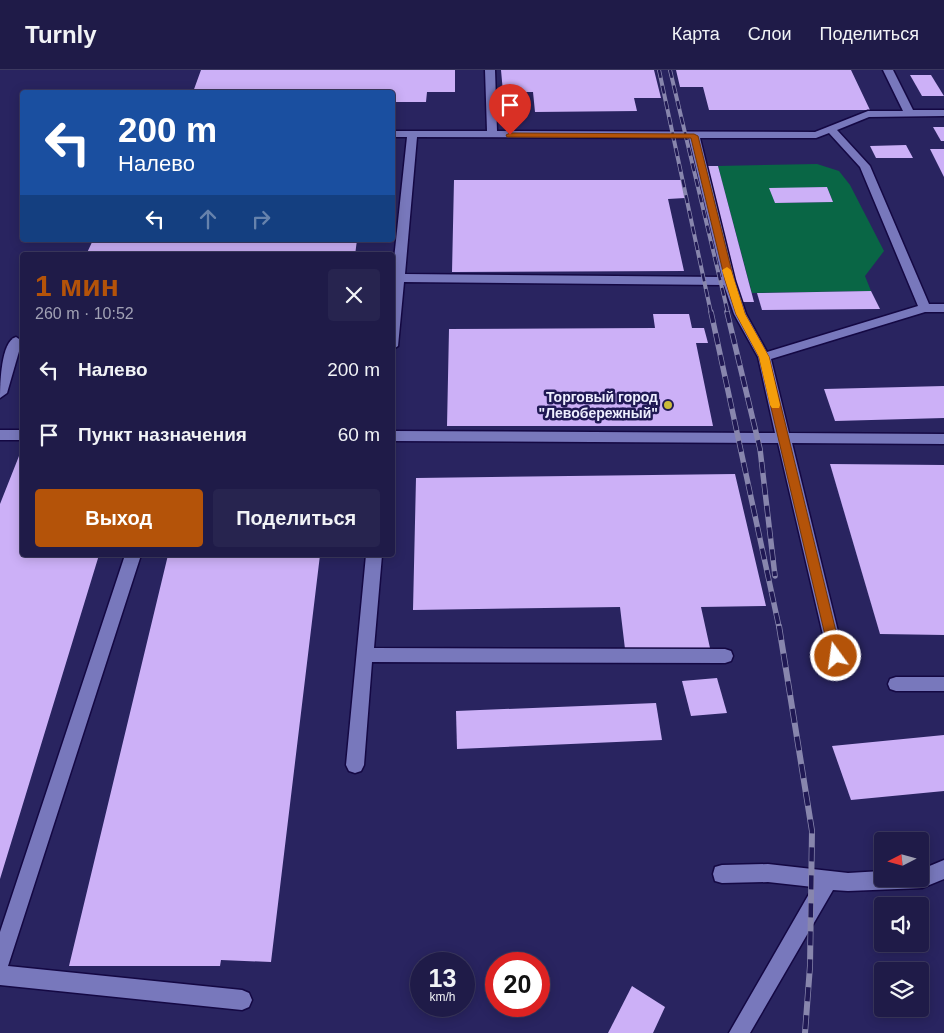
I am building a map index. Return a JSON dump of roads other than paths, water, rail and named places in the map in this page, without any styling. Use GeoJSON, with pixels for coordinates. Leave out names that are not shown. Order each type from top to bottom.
{"type":"FeatureCollection","features":[{"type":"Feature","properties":{"kind":"lane"},"geometry":{"type":"LineString","coordinates":[[490,70],[492,135]]}},
{"type":"Feature","properties":{"kind":"lane"},"geometry":{"type":"LineString","coordinates":[[888,70],[910,114]]}},
{"type":"Feature","properties":{"kind":"lane"},"geometry":{"type":"LineString","coordinates":[[395,134],[816,135],[868,114],[944,113]]}},
{"type":"Feature","properties":{"kind":"lane"},"geometry":{"type":"LineString","coordinates":[[830,129],[865,166],[925,308]]}},
{"type":"Feature","properties":{"kind":"lane"},"geometry":{"type":"LineString","coordinates":[[395,317],[412,135]]}},
{"type":"Feature","properties":{"kind":"lane"},"geometry":{"type":"LineString","coordinates":[[694,136],[729,280],[740,314],[764,357],[836,656]]}},
{"type":"Feature","properties":{"kind":"lane"},"geometry":{"type":"LineString","coordinates":[[399,278],[729,280]]}},
{"type":"Feature","properties":{"kind":"lane"},"geometry":{"type":"LineString","coordinates":[[764,357],[925,308],[944,308]]}},
{"type":"Feature","properties":{"kind":"lane"},"geometry":{"type":"LineString","coordinates":[[0,393],[16,341]]}},
{"type":"Feature","properties":{"kind":"lane"},"geometry":{"type":"LineString","coordinates":[[0,435],[20,435]]}},
{"type":"Feature","properties":{"kind":"lane"},"geometry":{"type":"LineString","coordinates":[[395,436],[782,436],[944,439]]}},
{"type":"Feature","properties":{"kind":"lane"},"geometry":{"type":"LineString","coordinates":[[0,962],[132,557]]}},
{"type":"Feature","properties":{"kind":"lane"},"geometry":{"type":"LineString","coordinates":[[355,765],[374,557]]}},
{"type":"Feature","properties":{"kind":"lane"},"geometry":{"type":"LineString","coordinates":[[364,655],[725,656]]}},
{"type":"Feature","properties":{"kind":"lane"},"geometry":{"type":"LineString","coordinates":[[896,684],[944,684]]}},
{"type":"Feature","properties":{"kind":"lane"},"geometry":{"type":"LineString","coordinates":[[722,874],[768,873],[848,882],[922,879],[944,869]]}},
{"type":"Feature","properties":{"kind":"lane"},"geometry":{"type":"LineString","coordinates":[[739,1033],[828,880]]}},
{"type":"Feature","properties":{"kind":"lane"},"geometry":{"type":"LineString","coordinates":[[0,975],[242,1000]]}},
{"type":"Feature","properties":{"kind":"railway"},"geometry":{"type":"LineString","coordinates":[[659,70],[711,313]]}},
{"type":"Feature","properties":{"kind":"railway"},"geometry":{"type":"LineString","coordinates":[[670,70],[728,313]]}},
{"type":"Feature","properties":{"kind":"railway"},"geometry":{"type":"LineString","coordinates":[[711,312],[779,627]]}},
{"type":"Feature","properties":{"kind":"railway"},"geometry":{"type":"LineString","coordinates":[[727,312],[760,449],[775,576]]}},
{"type":"Feature","properties":{"kind":"railway"},"geometry":{"type":"LineString","coordinates":[[779,626],[812,831],[810,966],[805,1033]]}},
{"type":"Feature","properties":{"kind":"place","name":"Торговый город \"Левобережный\""},"geometry":{"type":"Point","coordinates":[668,405]}}]}
